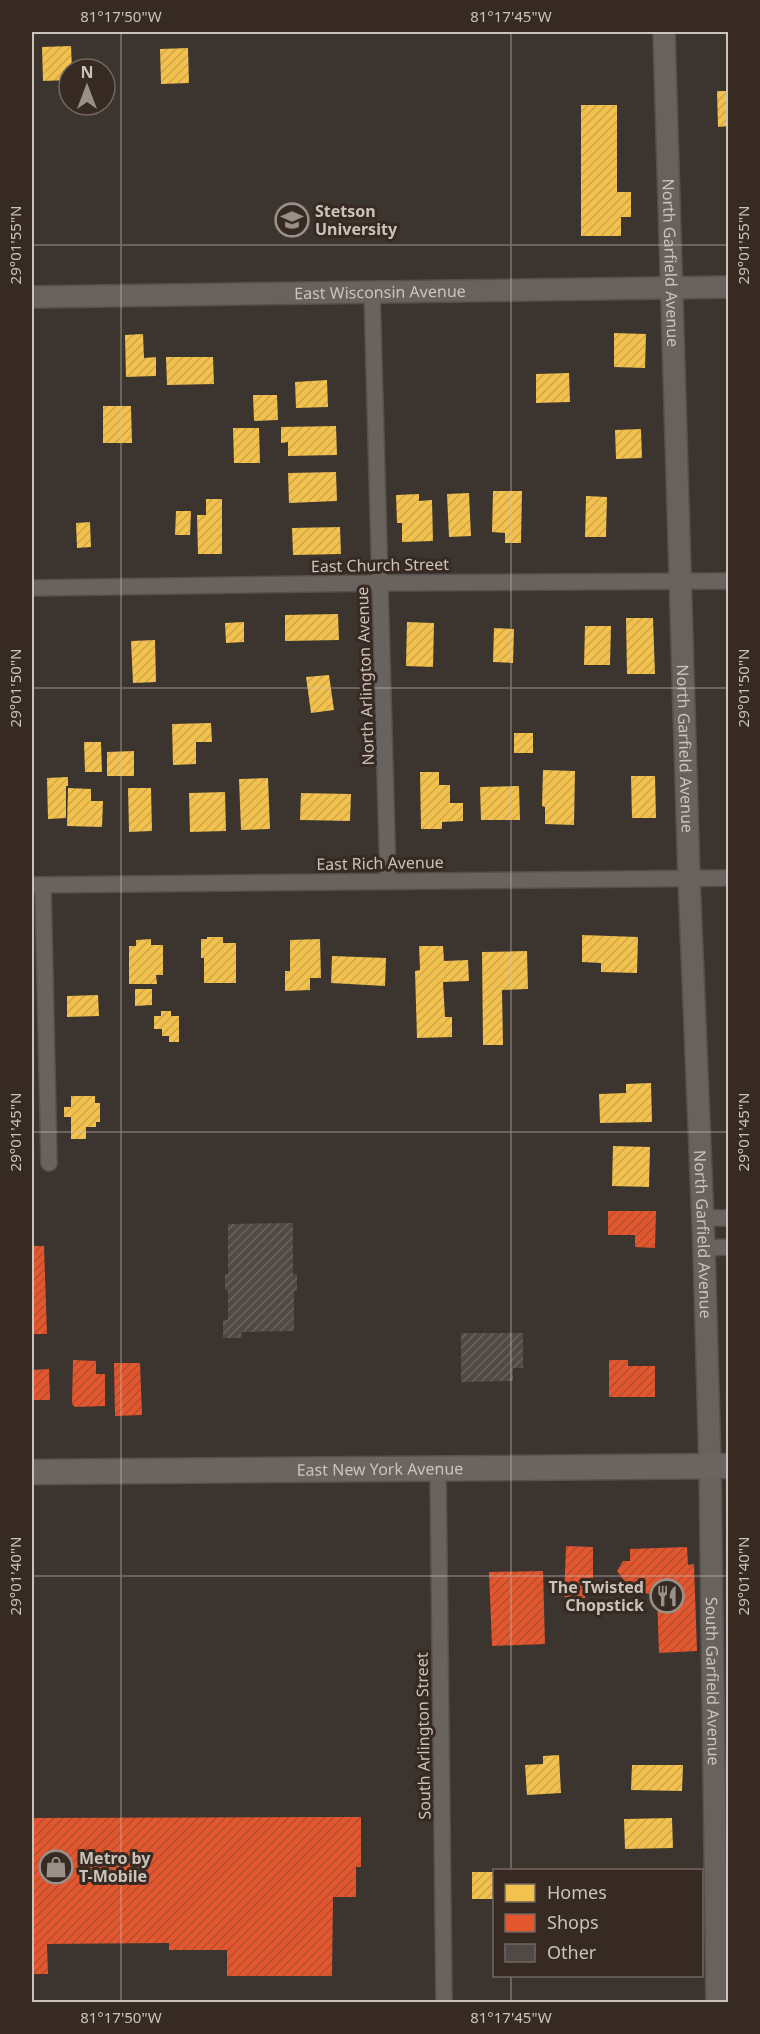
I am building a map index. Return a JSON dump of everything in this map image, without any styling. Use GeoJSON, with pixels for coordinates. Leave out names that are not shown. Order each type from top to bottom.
{"type":"FeatureCollection","features":[{"type":"Feature","properties":{"kind":"main road","name":"East New York Avenue"},"geometry":{"type":"LineString","coordinates":[[32,1472],[719,1466]]}},
{"type":"Feature","properties":{"kind":"street","name":"North Garfield Avenue"},"geometry":{"type":"LineString","coordinates":[[664,32],[689,878],[704,1248],[719,1466]]}},
{"type":"Feature","properties":{"kind":"street","name":"East Wisconsin Avenue"},"geometry":{"type":"LineString","coordinates":[[32,297],[729,286]]}},
{"type":"Feature","properties":{"kind":"street","name":"North Arlington Avenue"},"geometry":{"type":"LineString","coordinates":[[372,291],[388,880]]}},
{"type":"Feature","properties":{"kind":"street","name":"East Church Street"},"geometry":{"type":"LineString","coordinates":[[32,588],[729,581]]}},
{"type":"Feature","properties":{"kind":"street","name":"East Rich Avenue"},"geometry":{"type":"LineString","coordinates":[[37,885],[729,878]]}},
{"type":"Feature","properties":{"kind":"street"},"geometry":{"type":"LineString","coordinates":[[37,885],[48,1163]]}},
{"type":"Feature","properties":{"kind":"street"},"geometry":{"type":"LineString","coordinates":[[703,1218],[729,1218]]}},
{"type":"Feature","properties":{"kind":"street"},"geometry":{"type":"LineString","coordinates":[[704,1248],[729,1247]]}},
{"type":"Feature","properties":{"kind":"street","name":"South Garfield Avenue"},"geometry":{"type":"LineString","coordinates":[[717,2002],[719,1466]]}},
{"type":"Feature","properties":{"kind":"street","name":"South Arlington Street"},"geometry":{"type":"LineString","coordinates":[[438,1469],[444,2002]]}},
{"type":"Feature","properties":{"kind":"building: Homes"},"geometry":{"type":"Polygon","coordinates":[[[71,46],[71,57],[57,57],[57,80],[43,81],[42,47],[71,46]]]}},
{"type":"Feature","properties":{"kind":"building: Homes"},"geometry":{"type":"Polygon","coordinates":[[[188,48],[189,83],[161,84],[160,49],[188,48]]]}},
{"type":"Feature","properties":{"kind":"building: Homes"},"geometry":{"type":"Polygon","coordinates":[[[717,91],[728,91],[728,126],[718,127],[717,91]]]}},
{"type":"Feature","properties":{"kind":"building: Homes"},"geometry":{"type":"Polygon","coordinates":[[[581,105],[617,105],[617,192],[631,192],[631,217],[621,217],[621,236],[581,236],[581,105]]]}},
{"type":"Feature","properties":{"kind":"building: Homes"},"geometry":{"type":"Polygon","coordinates":[[[614,333],[646,334],[645,368],[614,367],[614,333]]]}},
{"type":"Feature","properties":{"kind":"building: Homes"},"geometry":{"type":"Polygon","coordinates":[[[143,334],[144,358],[156,357],[156,376],[126,377],[125,335],[143,334]]]}},
{"type":"Feature","properties":{"kind":"building: Homes"},"geometry":{"type":"Polygon","coordinates":[[[166,357],[213,357],[214,384],[167,385],[166,357]]]}},
{"type":"Feature","properties":{"kind":"building: Homes"},"geometry":{"type":"Polygon","coordinates":[[[569,373],[570,402],[536,403],[536,374],[569,373]]]}},
{"type":"Feature","properties":{"kind":"building: Homes"},"geometry":{"type":"Polygon","coordinates":[[[327,380],[328,407],[296,408],[295,382],[327,380]]]}},
{"type":"Feature","properties":{"kind":"building: Homes"},"geometry":{"type":"Polygon","coordinates":[[[253,395],[277,395],[278,420],[254,421],[253,395]]]}},
{"type":"Feature","properties":{"kind":"building: Homes"},"geometry":{"type":"Polygon","coordinates":[[[103,406],[131,406],[132,443],[103,443],[103,406]]]}},
{"type":"Feature","properties":{"kind":"building: Homes"},"geometry":{"type":"Polygon","coordinates":[[[336,426],[337,455],[288,456],[288,442],[281,443],[281,427],[336,426]]]}},
{"type":"Feature","properties":{"kind":"building: Homes"},"geometry":{"type":"Polygon","coordinates":[[[233,428],[259,428],[260,463],[234,463],[233,428]]]}},
{"type":"Feature","properties":{"kind":"building: Homes"},"geometry":{"type":"Polygon","coordinates":[[[641,429],[642,458],[616,459],[615,430],[641,429]]]}},
{"type":"Feature","properties":{"kind":"building: Homes"},"geometry":{"type":"Polygon","coordinates":[[[336,472],[337,501],[289,503],[288,473],[336,472]]]}},
{"type":"Feature","properties":{"kind":"building: Homes"},"geometry":{"type":"Polygon","coordinates":[[[493,491],[522,491],[521,543],[505,543],[505,533],[492,532],[493,491]]]}},
{"type":"Feature","properties":{"kind":"building: Homes"},"geometry":{"type":"Polygon","coordinates":[[[469,493],[471,536],[449,537],[447,494],[469,493]]]}},
{"type":"Feature","properties":{"kind":"building: Homes"},"geometry":{"type":"Polygon","coordinates":[[[419,494],[419,501],[432,500],[433,541],[402,542],[402,523],[397,523],[396,495],[419,494]]]}},
{"type":"Feature","properties":{"kind":"building: Homes"},"geometry":{"type":"Polygon","coordinates":[[[586,496],[607,497],[606,537],[585,537],[586,496]]]}},
{"type":"Feature","properties":{"kind":"building: Homes"},"geometry":{"type":"Polygon","coordinates":[[[206,499],[222,499],[222,554],[198,554],[197,515],[206,515],[206,499]]]}},
{"type":"Feature","properties":{"kind":"building: Homes"},"geometry":{"type":"Polygon","coordinates":[[[176,511],[191,511],[190,535],[175,535],[176,511]]]}},
{"type":"Feature","properties":{"kind":"building: Homes"},"geometry":{"type":"Polygon","coordinates":[[[90,522],[91,547],[77,548],[76,523],[90,522]]]}},
{"type":"Feature","properties":{"kind":"building: Homes"},"geometry":{"type":"Polygon","coordinates":[[[340,527],[341,554],[293,555],[292,528],[340,527]]]}},
{"type":"Feature","properties":{"kind":"building: Homes"},"geometry":{"type":"Polygon","coordinates":[[[338,614],[339,640],[285,641],[285,615],[338,614]]]}},
{"type":"Feature","properties":{"kind":"building: Homes"},"geometry":{"type":"Polygon","coordinates":[[[626,618],[653,618],[655,674],[627,674],[626,618]]]}},
{"type":"Feature","properties":{"kind":"building: Homes"},"geometry":{"type":"Polygon","coordinates":[[[244,622],[244,642],[226,643],[225,623],[244,622]]]}},
{"type":"Feature","properties":{"kind":"building: Homes"},"geometry":{"type":"Polygon","coordinates":[[[407,622],[434,623],[433,667],[406,666],[407,622]]]}},
{"type":"Feature","properties":{"kind":"building: Homes"},"geometry":{"type":"Polygon","coordinates":[[[585,626],[611,626],[610,665],[584,665],[585,626]]]}},
{"type":"Feature","properties":{"kind":"building: Homes"},"geometry":{"type":"Polygon","coordinates":[[[494,628],[514,629],[513,663],[493,662],[494,628]]]}},
{"type":"Feature","properties":{"kind":"building: Homes"},"geometry":{"type":"Polygon","coordinates":[[[155,640],[156,682],[133,683],[131,641],[155,640]]]}},
{"type":"Feature","properties":{"kind":"building: Homes"},"geometry":{"type":"Polygon","coordinates":[[[329,675],[334,710],[311,713],[306,677],[329,675]]]}},
{"type":"Feature","properties":{"kind":"building: Homes"},"geometry":{"type":"Polygon","coordinates":[[[211,723],[212,742],[196,742],[196,764],[173,765],[172,724],[211,723]]]}},
{"type":"Feature","properties":{"kind":"building: Homes"},"geometry":{"type":"Polygon","coordinates":[[[514,733],[533,733],[533,753],[514,753],[514,733]]]}},
{"type":"Feature","properties":{"kind":"building: Homes"},"geometry":{"type":"Polygon","coordinates":[[[84,742],[101,742],[102,772],[85,772],[84,742]]]}},
{"type":"Feature","properties":{"kind":"building: Homes"},"geometry":{"type":"Polygon","coordinates":[[[134,751],[134,776],[107,776],[107,752],[134,751]]]}},
{"type":"Feature","properties":{"kind":"building: Homes"},"geometry":{"type":"Polygon","coordinates":[[[543,770],[575,771],[574,825],[545,824],[545,807],[542,806],[543,770]]]}},
{"type":"Feature","properties":{"kind":"building: Homes"},"geometry":{"type":"Polygon","coordinates":[[[420,772],[439,772],[439,785],[450,785],[450,803],[463,803],[463,821],[442,822],[442,829],[421,829],[420,772]]]}},
{"type":"Feature","properties":{"kind":"building: Homes"},"geometry":{"type":"Polygon","coordinates":[[[631,776],[655,776],[656,818],[632,818],[631,776]]]}},
{"type":"Feature","properties":{"kind":"building: Homes"},"geometry":{"type":"Polygon","coordinates":[[[68,777],[66,818],[48,819],[47,778],[68,777]]]}},
{"type":"Feature","properties":{"kind":"building: Homes"},"geometry":{"type":"Polygon","coordinates":[[[268,778],[270,829],[241,830],[239,779],[268,778]]]}},
{"type":"Feature","properties":{"kind":"building: Homes"},"geometry":{"type":"Polygon","coordinates":[[[519,786],[520,820],[481,820],[480,787],[519,786]]]}},
{"type":"Feature","properties":{"kind":"building: Homes"},"geometry":{"type":"Polygon","coordinates":[[[68,788],[91,789],[91,801],[103,801],[102,827],[67,826],[68,788]]]}},
{"type":"Feature","properties":{"kind":"building: Homes"},"geometry":{"type":"Polygon","coordinates":[[[128,788],[151,788],[152,831],[129,832],[128,788]]]}},
{"type":"Feature","properties":{"kind":"building: Homes"},"geometry":{"type":"Polygon","coordinates":[[[225,792],[226,831],[190,832],[189,793],[225,792]]]}},
{"type":"Feature","properties":{"kind":"building: Homes"},"geometry":{"type":"Polygon","coordinates":[[[301,793],[351,794],[350,821],[300,820],[301,793]]]}},
{"type":"Feature","properties":{"kind":"building: Homes"},"geometry":{"type":"Polygon","coordinates":[[[582,935],[638,937],[637,973],[601,972],[601,963],[582,962],[582,935]]]}},
{"type":"Feature","properties":{"kind":"building: Homes"},"geometry":{"type":"Polygon","coordinates":[[[207,937],[223,937],[223,943],[236,943],[236,983],[204,983],[201,939],[207,939],[207,937]]]}},
{"type":"Feature","properties":{"kind":"building: Homes"},"geometry":{"type":"Polygon","coordinates":[[[151,939],[151,945],[163,945],[163,975],[156,975],[157,984],[129,984],[129,946],[136,946],[136,940],[151,939]]]}},
{"type":"Feature","properties":{"kind":"building: Homes"},"geometry":{"type":"Polygon","coordinates":[[[320,939],[321,978],[310,978],[310,990],[285,991],[285,971],[290,971],[290,940],[320,939]]]}},
{"type":"Feature","properties":{"kind":"building: Homes"},"geometry":{"type":"Polygon","coordinates":[[[419,946],[443,946],[444,961],[468,960],[469,981],[443,982],[445,1017],[452,1017],[452,1037],[417,1038],[415,971],[420,970],[419,946]]]}},
{"type":"Feature","properties":{"kind":"building: Homes"},"geometry":{"type":"Polygon","coordinates":[[[527,951],[528,989],[502,990],[503,1045],[483,1045],[482,952],[527,951]]]}},
{"type":"Feature","properties":{"kind":"building: Homes"},"geometry":{"type":"Polygon","coordinates":[[[332,956],[386,958],[385,986],[331,983],[332,956]]]}},
{"type":"Feature","properties":{"kind":"building: Homes"},"geometry":{"type":"Polygon","coordinates":[[[135,989],[152,989],[152,1005],[135,1006],[135,989]]]}},
{"type":"Feature","properties":{"kind":"building: Homes"},"geometry":{"type":"Polygon","coordinates":[[[98,995],[99,1016],[67,1017],[67,996],[98,995]]]}},
{"type":"Feature","properties":{"kind":"building: Homes"},"geometry":{"type":"Polygon","coordinates":[[[161,1011],[171,1011],[171,1016],[179,1016],[179,1042],[169,1042],[169,1036],[162,1036],[162,1029],[154,1029],[154,1016],[161,1016],[161,1011]]]}},
{"type":"Feature","properties":{"kind":"building: Homes"},"geometry":{"type":"Polygon","coordinates":[[[651,1083],[652,1122],[600,1123],[599,1094],[626,1093],[626,1084],[651,1083]]]}},
{"type":"Feature","properties":{"kind":"building: Homes"},"geometry":{"type":"Polygon","coordinates":[[[71,1096],[95,1096],[95,1103],[100,1103],[100,1122],[96,1122],[96,1127],[86,1127],[86,1139],[71,1139],[71,1117],[64,1117],[64,1107],[71,1107],[71,1096]]]}},
{"type":"Feature","properties":{"kind":"building: Homes"},"geometry":{"type":"Polygon","coordinates":[[[613,1146],[650,1147],[649,1187],[612,1186],[613,1146]]]}},
{"type":"Feature","properties":{"kind":"building: Homes"},"geometry":{"type":"Polygon","coordinates":[[[559,1755],[561,1793],[527,1795],[525,1765],[543,1764],[543,1756],[559,1755]]]}},
{"type":"Feature","properties":{"kind":"building: Homes"},"geometry":{"type":"Polygon","coordinates":[[[632,1765],[683,1765],[682,1791],[631,1790],[632,1765]]]}},
{"type":"Feature","properties":{"kind":"building: Homes"},"geometry":{"type":"Polygon","coordinates":[[[672,1818],[673,1848],[625,1849],[624,1819],[672,1818]]]}},
{"type":"Feature","properties":{"kind":"building: Homes"},"geometry":{"type":"Polygon","coordinates":[[[472,1872],[493,1872],[493,1899],[472,1899],[472,1872]]]}},
{"type":"Feature","properties":{"kind":"building: Shops"},"geometry":{"type":"Polygon","coordinates":[[[608,1211],[656,1211],[655,1248],[635,1247],[635,1235],[608,1235],[608,1211]]]}},
{"type":"Feature","properties":{"kind":"building: Shops"},"geometry":{"type":"Polygon","coordinates":[[[32,1246],[44,1246],[47,1334],[32,1334],[32,1246]]]}},
{"type":"Feature","properties":{"kind":"building: Shops"},"geometry":{"type":"Polygon","coordinates":[[[73,1360],[96,1361],[96,1374],[105,1374],[105,1406],[75,1407],[72,1404],[73,1360]]]}},
{"type":"Feature","properties":{"kind":"building: Shops"},"geometry":{"type":"Polygon","coordinates":[[[609,1360],[628,1360],[628,1366],[655,1366],[655,1397],[609,1397],[609,1360]]]}},
{"type":"Feature","properties":{"kind":"building: Shops"},"geometry":{"type":"Polygon","coordinates":[[[114,1363],[140,1363],[142,1415],[115,1416],[114,1363]]]}},
{"type":"Feature","properties":{"kind":"building: Shops"},"geometry":{"type":"Polygon","coordinates":[[[49,1369],[50,1400],[32,1400],[32,1370],[49,1369]]]}},
{"type":"Feature","properties":{"kind":"building: Shops"},"geometry":{"type":"Polygon","coordinates":[[[566,1546],[593,1547],[593,1582],[585,1582],[585,1598],[564,1597],[566,1546]]]}},
{"type":"Feature","properties":{"kind":"building: Shops"},"geometry":{"type":"Polygon","coordinates":[[[687,1547],[688,1565],[694,1564],[697,1651],[659,1653],[657,1596],[631,1590],[617,1571],[623,1561],[630,1561],[630,1549],[687,1547]]]}},
{"type":"Feature","properties":{"kind":"building: Shops"},"geometry":{"type":"Polygon","coordinates":[[[543,1571],[545,1644],[492,1646],[489,1572],[543,1571]]]}},
{"type":"Feature","properties":{"kind":"building: Shops"},"geometry":{"type":"Polygon","coordinates":[[[361,1817],[361,1867],[356,1867],[356,1897],[333,1897],[332,1976],[227,1976],[227,1950],[169,1950],[169,1943],[47,1944],[48,1974],[32,1974],[32,1818],[361,1817]]]}},
{"type":"Feature","properties":{"kind":"building: Other"},"geometry":{"type":"Polygon","coordinates":[[[293,1223],[293,1274],[297,1274],[297,1291],[294,1291],[294,1331],[241,1332],[242,1338],[223,1338],[223,1320],[228,1320],[228,1290],[225,1290],[225,1274],[228,1274],[228,1224],[293,1223]]]}},
{"type":"Feature","properties":{"kind":"building: Other"},"geometry":{"type":"Polygon","coordinates":[[[461,1333],[523,1333],[523,1368],[513,1368],[513,1381],[461,1382],[461,1333]]]}},
{"type":"Feature","properties":{"kind":"place","name":"Stetson University"},"geometry":{"type":"Point","coordinates":[292,220]}},
{"type":"Feature","properties":{"kind":"place","name":"The Twisted Chopstick"},"geometry":{"type":"Point","coordinates":[667,1596]}},
{"type":"Feature","properties":{"kind":"place","name":"Metro by T-Mobile"},"geometry":{"type":"Point","coordinates":[56,1867]}}]}
